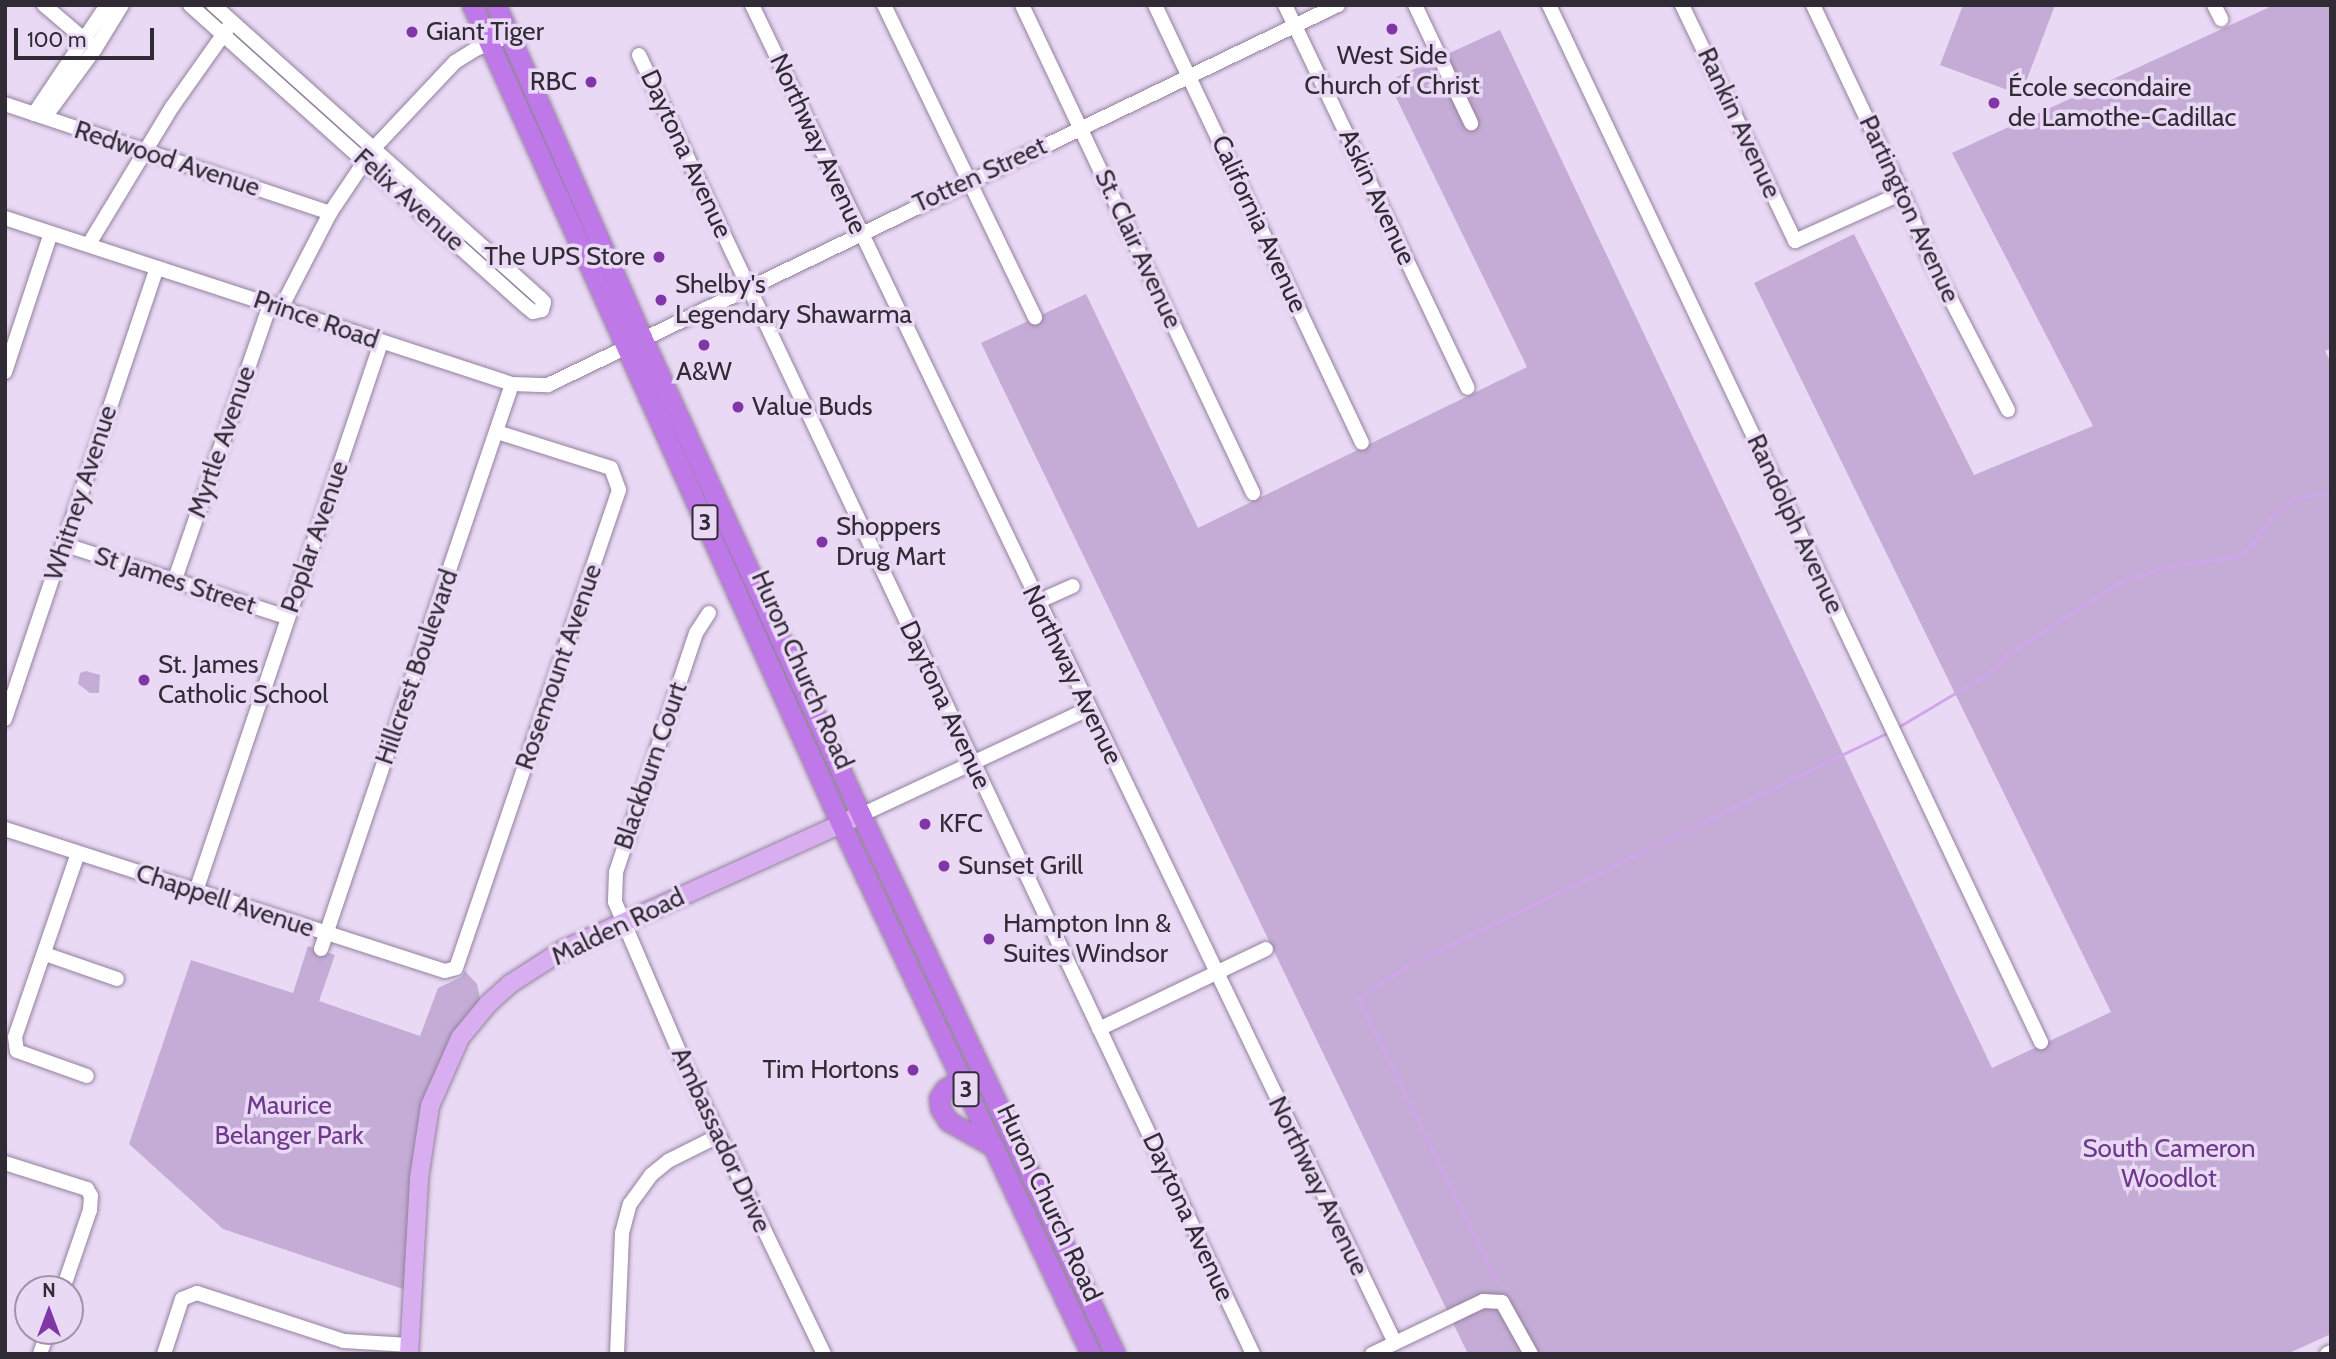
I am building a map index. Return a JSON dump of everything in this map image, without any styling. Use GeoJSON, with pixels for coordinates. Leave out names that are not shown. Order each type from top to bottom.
{"type":"FeatureCollection","features":[{"type":"Feature","properties":{"kind":"highway","name":"Huron Church Road"},"geometry":{"type":"LineString","coordinates":[[472,5],[623,346],[782,686],[841,824],[1091,1354]]}},
{"type":"Feature","properties":{"kind":"highway","name":"Huron Church Road"},"geometry":{"type":"LineString","coordinates":[[496,5],[642,337],[861,815],[1115,1354]]}},
{"type":"Feature","properties":{"kind":"highway"},"geometry":{"type":"LineString","coordinates":[[988,1085],[952,1084],[939,1098],[940,1108],[948,1121],[993,1147]]}},
{"type":"Feature","properties":{"kind":"main road","name":"Malden Road"},"geometry":{"type":"LineString","coordinates":[[409,1349],[419,1178],[430,1106],[444,1069],[460,1038],[488,1004],[510,984],[563,950],[861,815]]}},
{"type":"Feature","properties":{"kind":"street"},"geometry":{"type":"LineString","coordinates":[[44,5],[90,43]]}},
{"type":"Feature","properties":{"kind":"street"},"geometry":{"type":"LineString","coordinates":[[90,43],[107,5]]}},
{"type":"Feature","properties":{"kind":"street"},"geometry":{"type":"LineString","coordinates":[[39,116],[90,43],[122,5]]}},
{"type":"Feature","properties":{"kind":"street","name":"Felix Avenue"},"geometry":{"type":"LineString","coordinates":[[190,5],[223,36],[369,155],[540,298],[544,302],[542,310],[533,312],[527,307],[369,155],[232,22],[213,5]]}},
{"type":"Feature","properties":{"kind":"street","name":"Northway Avenue"},"geometry":{"type":"LineString","coordinates":[[752,5],[1395,1343]]}},
{"type":"Feature","properties":{"kind":"street"},"geometry":{"type":"LineString","coordinates":[[884,5],[1035,317]]}},
{"type":"Feature","properties":{"kind":"street","name":"St. Clair Avenue"},"geometry":{"type":"LineString","coordinates":[[1022,5],[1253,493]]}},
{"type":"Feature","properties":{"kind":"street","name":"California Avenue"},"geometry":{"type":"LineString","coordinates":[[1155,5],[1362,442]]}},
{"type":"Feature","properties":{"kind":"street","name":"Askin Avenue"},"geometry":{"type":"LineString","coordinates":[[1285,5],[1468,388]]}},
{"type":"Feature","properties":{"kind":"street","name":"Totten Street"},"geometry":{"type":"LineString","coordinates":[[623,346],[1338,5]]}},
{"type":"Feature","properties":{"kind":"street"},"geometry":{"type":"LineString","coordinates":[[1415,5],[1471,124]]}},
{"type":"Feature","properties":{"kind":"street","name":"Randolph Avenue"},"geometry":{"type":"LineString","coordinates":[[1549,5],[2041,1041]]}},
{"type":"Feature","properties":{"kind":"street","name":"Rankin Avenue"},"geometry":{"type":"LineString","coordinates":[[1682,5],[1795,241],[1902,193]]}},
{"type":"Feature","properties":{"kind":"street","name":"Partington Avenue"},"geometry":{"type":"LineString","coordinates":[[1813,5],[1902,193],[1930,259],[2008,410]]}},
{"type":"Feature","properties":{"kind":"street"},"geometry":{"type":"LineString","coordinates":[[2214,5],[2221,19]]}},
{"type":"Feature","properties":{"kind":"street"},"geometry":{"type":"LineString","coordinates":[[89,244],[172,107],[232,22]]}},
{"type":"Feature","properties":{"kind":"street","name":"Myrtle Avenue"},"geometry":{"type":"LineString","coordinates":[[175,579],[275,306],[330,213],[369,155],[439,76],[455,62],[510,36]]}},
{"type":"Feature","properties":{"kind":"street","name":"Daytona Avenue"},"geometry":{"type":"LineString","coordinates":[[639,55],[1253,1354]]}},
{"type":"Feature","properties":{"kind":"street","name":"Redwood Avenue"},"geometry":{"type":"LineString","coordinates":[[5,104],[330,213]]}},
{"type":"Feature","properties":{"kind":"street","name":"Prince Road"},"geometry":{"type":"LineString","coordinates":[[5,218],[512,384],[533,386],[561,380],[623,346]]}},
{"type":"Feature","properties":{"kind":"street"},"geometry":{"type":"LineString","coordinates":[[5,372],[51,233]]}},
{"type":"Feature","properties":{"kind":"street","name":"Whitney Avenue"},"geometry":{"type":"LineString","coordinates":[[5,719],[157,268]]}},
{"type":"Feature","properties":{"kind":"street","name":"Poplar Avenue"},"geometry":{"type":"LineString","coordinates":[[196,891],[381,343]]}},
{"type":"Feature","properties":{"kind":"street","name":"Hillcrest Boulevard"},"geometry":{"type":"LineString","coordinates":[[321,949],[512,384]]}},
{"type":"Feature","properties":{"kind":"street","name":"Rosemount Avenue"},"geometry":{"type":"LineString","coordinates":[[444,971],[456,968],[619,490],[611,468],[497,432]]}},
{"type":"Feature","properties":{"kind":"street","name":"St James Street"},"geometry":{"type":"LineString","coordinates":[[63,544],[288,617]]}},
{"type":"Feature","properties":{"kind":"street"},"geometry":{"type":"LineString","coordinates":[[1037,602],[1073,586]]}},
{"type":"Feature","properties":{"kind":"street","name":"Blackburn Court"},"geometry":{"type":"LineString","coordinates":[[623,923],[615,902],[616,872],[696,634],[709,613]]}},
{"type":"Feature","properties":{"kind":"street","name":"Malden Road"},"geometry":{"type":"LineString","coordinates":[[861,815],[1088,709]]}},
{"type":"Feature","properties":{"kind":"street","name":"Chappell Avenue"},"geometry":{"type":"LineString","coordinates":[[5,829],[444,971]]}},
{"type":"Feature","properties":{"kind":"street"},"geometry":{"type":"LineString","coordinates":[[78,853],[46,954],[15,1038],[17,1051],[88,1076]]}},
{"type":"Feature","properties":{"kind":"street","name":"Ambassador Drive"},"geometry":{"type":"LineString","coordinates":[[623,923],[718,1136],[824,1354]]}},
{"type":"Feature","properties":{"kind":"street"},"geometry":{"type":"LineString","coordinates":[[1099,1029],[1266,949]]}},
{"type":"Feature","properties":{"kind":"street"},"geometry":{"type":"LineString","coordinates":[[46,954],[117,979]]}},
{"type":"Feature","properties":{"kind":"street"},"geometry":{"type":"LineString","coordinates":[[617,1354],[622,1233],[630,1204],[645,1182],[668,1161],[718,1136]]}},
{"type":"Feature","properties":{"kind":"street"},"geometry":{"type":"LineString","coordinates":[[5,1163],[87,1189],[91,1196],[90,1210],[68,1275]]}},
{"type":"Feature","properties":{"kind":"street"},"geometry":{"type":"LineString","coordinates":[[163,1354],[182,1299],[197,1293],[344,1341],[409,1349]]}},
{"type":"Feature","properties":{"kind":"street"},"geometry":{"type":"LineString","coordinates":[[1372,1354],[1482,1301],[1503,1302],[1531,1354]]}},
{"type":"Feature","properties":{"kind":"green space"},"geometry":{"type":"Polygon","coordinates":[[[1963,5],[2055,5],[2021,95],[1940,65],[1963,5]]]}},
{"type":"Feature","properties":{"kind":"green space","name":"South Cameron Woodlot"},"geometry":{"type":"Polygon","coordinates":[[[2274,5],[2331,5],[2331,348],[2325,351],[2331,363],[2331,1334],[2287,1354],[1468,1354],[981,343],[1086,294],[1198,528],[1527,367],[1388,81],[1500,30],[1992,1068],[2111,1012],[1754,283],[1854,234],[1974,475],[2093,426],[1952,153],[2274,5]]]}},
{"type":"Feature","properties":{"kind":"green space"},"geometry":{"type":"Polygon","coordinates":[[[86,671],[100,675],[99,693],[90,693],[78,684],[80,673],[86,671]]]}},
{"type":"Feature","properties":{"kind":"green space","name":"Maurice Belanger Park"},"geometry":{"type":"Polygon","coordinates":[[[308,946],[335,955],[319,1001],[420,1036],[438,988],[461,977],[465,971],[477,984],[483,1013],[435,1093],[412,1292],[223,1229],[129,1144],[191,960],[293,993],[308,946]]]}},
{"type":"Feature","properties":{"kind":"waterway"},"geometry":{"type":"LineString","coordinates":[[1900,726],[1989,673],[2007,655],[2121,581],[2170,566],[2239,556],[2251,546],[2269,520],[2292,500],[2331,491]]}},
{"type":"Feature","properties":{"kind":"waterway"},"geometry":{"type":"LineString","coordinates":[[1496,1281],[1358,998],[1411,964],[1887,733]]}},
{"type":"Feature","properties":{"kind":"place","name":"West Side Church of Christ"},"geometry":{"type":"Point","coordinates":[1392,29]}},
{"type":"Feature","properties":{"kind":"place","name":"Giant Tiger"},"geometry":{"type":"Point","coordinates":[412,32]}},
{"type":"Feature","properties":{"kind":"place","name":"RBC"},"geometry":{"type":"Point","coordinates":[591,82]}},
{"type":"Feature","properties":{"kind":"place","name":"École secondaire de Lamothe-Cadillac"},"geometry":{"type":"Point","coordinates":[1994,103]}},
{"type":"Feature","properties":{"kind":"place","name":"The UPS Store"},"geometry":{"type":"Point","coordinates":[659,257]}},
{"type":"Feature","properties":{"kind":"place","name":"Shelby's Legendary Shawarma"},"geometry":{"type":"Point","coordinates":[661,300]}},
{"type":"Feature","properties":{"kind":"place","name":"A&W"},"geometry":{"type":"Point","coordinates":[704,345]}},
{"type":"Feature","properties":{"kind":"place","name":"Value Buds"},"geometry":{"type":"Point","coordinates":[738,407]}},
{"type":"Feature","properties":{"kind":"place","name":"Shoppers Drug Mart"},"geometry":{"type":"Point","coordinates":[822,542]}},
{"type":"Feature","properties":{"kind":"place","name":"St. James Catholic School"},"geometry":{"type":"Point","coordinates":[144,680]}},
{"type":"Feature","properties":{"kind":"place","name":"KFC"},"geometry":{"type":"Point","coordinates":[925,824]}},
{"type":"Feature","properties":{"kind":"place","name":"Sunset Grill"},"geometry":{"type":"Point","coordinates":[944,866]}},
{"type":"Feature","properties":{"kind":"place","name":"Hampton Inn & Suites Windsor"},"geometry":{"type":"Point","coordinates":[989,939]}},
{"type":"Feature","properties":{"kind":"place","name":"Tim Hortons"},"geometry":{"type":"Point","coordinates":[913,1070]}}]}
